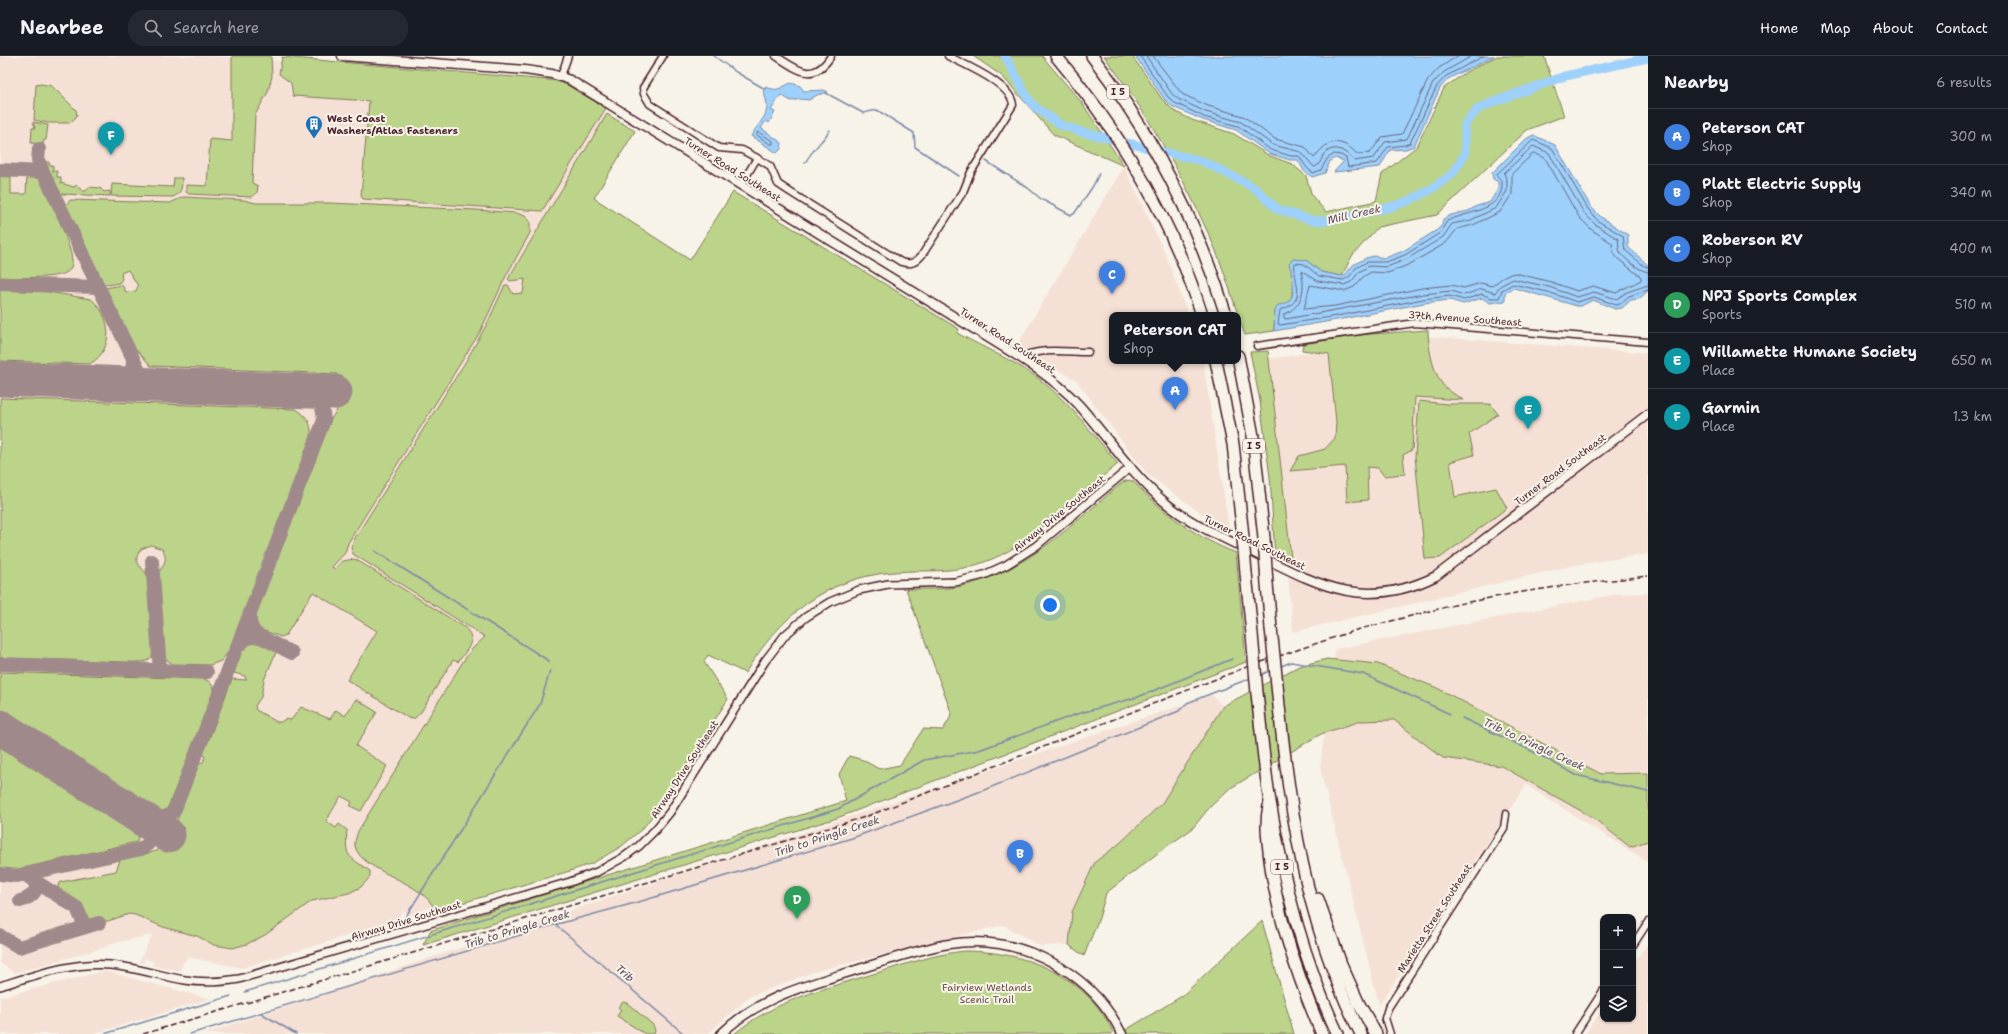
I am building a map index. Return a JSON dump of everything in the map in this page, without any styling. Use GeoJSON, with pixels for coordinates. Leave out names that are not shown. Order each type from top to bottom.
{"type":"FeatureCollection","features":[{"type":"Feature","properties":{"kind":"highway","name":"I 5"},"geometry":{"type":"LineString","coordinates":[[1056,56],[1105,120],[1131,161],[1165,223],[1194,291],[1201,312]]}},
{"type":"Feature","properties":{"kind":"highway","name":"I 5"},"geometry":{"type":"LineString","coordinates":[[1092,56],[1143,129],[1166,169],[1200,240],[1225,312]]}},
{"type":"Feature","properties":{"kind":"highway","name":"I 5"},"geometry":{"type":"LineString","coordinates":[[1217,364],[1233,444],[1257,693],[1270,801],[1282,865],[1297,923],[1320,992],[1338,1034]]}},
{"type":"Feature","properties":{"kind":"highway","name":"I 5"},"geometry":{"type":"LineString","coordinates":[[1240,364],[1253,436],[1264,538],[1271,628],[1288,780],[1307,881],[1331,966],[1361,1034]]}},
{"type":"Feature","properties":{"kind":"highway","name":"I 5"},"geometry":{"type":"LineString","coordinates":[[1270,801],[1265,822],[1275,889],[1293,961],[1322,1034]]}},
{"type":"Feature","properties":{"kind":"highway"},"geometry":{"type":"LineString","coordinates":[[1307,881],[1319,900],[1332,940],[1350,984],[1376,1034]]}},
{"type":"Feature","properties":{"kind":"main road","name":"Turner Road Southeast"},"geometry":{"type":"LineString","coordinates":[[342,56],[525,70],[561,76],[599,96],[1020,358],[1064,390],[1131,467],[1167,504],[1189,521],[1214,535],[1306,579],[1330,588],[1354,593],[1384,592],[1416,585],[1444,570],[1648,414]]}},
{"type":"Feature","properties":{"kind":"main road"},"geometry":{"type":"LineString","coordinates":[[721,1034],[753,1008],[793,989],[935,946],[972,942],[1017,948],[1044,958],[1064,969],[1095,994],[1110,1014],[1122,1034]]}},
{"type":"Feature","properties":{"kind":"street"},"geometry":{"type":"LineString","coordinates":[[561,76],[568,56]]}},
{"type":"Feature","properties":{"kind":"street"},"geometry":{"type":"LineString","coordinates":[[663,56],[643,88],[646,100],[719,148],[742,150],[770,166],[778,184],[900,262],[907,264],[917,262],[963,192],[971,172],[1013,105],[1011,95],[1000,85],[948,56]]}},
{"type":"Feature","properties":{"kind":"street"},"geometry":{"type":"LineString","coordinates":[[776,56],[800,71],[811,73],[821,68],[831,56]]}},
{"type":"Feature","properties":{"kind":"street"},"geometry":{"type":"LineString","coordinates":[[741,185],[757,158]]}},
{"type":"Feature","properties":{"kind":"street","name":"37th Avenue Southeast"},"geometry":{"type":"LineString","coordinates":[[1258,346],[1415,323],[1648,342]]}},
{"type":"Feature","properties":{"kind":"street"},"geometry":{"type":"LineString","coordinates":[[1020,358],[1028,353],[1036,352],[1088,352]]}},
{"type":"Feature","properties":{"kind":"street","name":"Airway Drive Southeast"},"geometry":{"type":"LineString","coordinates":[[0,986],[46,972],[87,964],[119,966],[196,981],[219,982],[239,979],[570,882],[597,872],[631,853],[663,821],[769,655],[785,635],[806,617],[830,602],[859,590],[888,584],[955,582],[984,575],[1006,565],[1036,546],[1131,467]]}},
{"type":"Feature","properties":{"kind":"street","name":"Marietta Street Southeast"},"geometry":{"type":"LineString","coordinates":[[1390,1034],[1386,1018],[1388,1008],[1504,828],[1506,814]]}},
{"type":"Feature","properties":{"kind":"street"},"geometry":{"type":"LineString","coordinates":[[1636,940],[1648,922]]}},
{"type":"Feature","properties":{"kind":"street"},"geometry":{"type":"LineString","coordinates":[[1575,1034],[1600,996]]}},
{"type":"Feature","properties":{"kind":"shaded area"},"geometry":{"type":"Polygon","coordinates":[[[0,56],[207,56],[284,61],[567,89],[635,131],[594,198],[624,219],[643,229],[690,260],[733,192],[959,329],[957,333],[1015,363],[1037,378],[1071,408],[1118,464],[1019,544],[993,559],[970,567],[947,571],[894,572],[869,576],[841,585],[818,596],[798,609],[781,624],[762,646],[745,673],[708,655],[704,662],[728,699],[652,817],[622,846],[593,863],[435,911],[434,907],[422,910],[424,915],[415,917],[403,911],[396,921],[242,968],[187,957],[179,971],[152,966],[154,962],[145,958],[143,963],[139,962],[152,935],[110,944],[106,947],[15,973],[0,963],[0,56]]]}},
{"type":"Feature","properties":{"kind":"shaded area"},"geometry":{"type":"Polygon","coordinates":[[[1124,166],[1167,258],[1187,312],[1109,312],[1109,364],[1203,364],[1230,534],[1147,474],[1076,380],[1016,347],[1124,166]]]}},
{"type":"Feature","properties":{"kind":"shaded area"},"geometry":{"type":"Polygon","coordinates":[[[1421,336],[1648,353],[1648,554],[1575,565],[1293,632],[1268,359],[1421,336]]]}},
{"type":"Feature","properties":{"kind":"shaded area"},"geometry":{"type":"Polygon","coordinates":[[[1648,593],[1648,862],[1526,785],[1379,1005],[1320,768],[1335,649],[1617,594],[1648,593]]]}},
{"type":"Feature","properties":{"kind":"shaded area"},"geometry":{"type":"Polygon","coordinates":[[[1212,695],[1223,706],[1162,803],[1119,844],[1095,862],[1072,912],[1069,945],[1040,946],[1003,925],[813,972],[749,997],[708,1034],[204,1034],[1212,695]]]}},
{"type":"Feature","properties":{"kind":"shaded area"},"geometry":{"type":"Polygon","coordinates":[[[1648,943],[1648,1034],[1585,1034],[1600,1012],[1600,1022],[1636,1022],[1636,960],[1648,943]]]}},
{"type":"Feature","properties":{"kind":"shaded area"},"geometry":{"type":"Polygon","coordinates":[[[105,971],[210,999],[93,1034],[0,1034],[0,997],[105,971]]]}},
{"type":"Feature","properties":{"kind":"green space"},"geometry":{"type":"Polygon","coordinates":[[[232,56],[271,56],[272,76],[268,92],[255,115],[252,183],[258,186],[257,193],[252,197],[189,194],[186,192],[186,185],[207,186],[210,139],[232,141],[232,56]]]}},
{"type":"Feature","properties":{"kind":"green space"},"geometry":{"type":"Polygon","coordinates":[[[973,56],[1042,56],[1082,103],[1124,166],[1054,135],[1002,76],[973,56]]]}},
{"type":"Feature","properties":{"kind":"green space"},"geometry":{"type":"Polygon","coordinates":[[[1104,56],[1132,56],[1162,99],[1174,111],[1192,120],[1234,134],[1270,156],[1292,164],[1306,176],[1312,196],[1326,212],[1376,201],[1382,174],[1417,146],[1444,88],[1466,72],[1497,56],[1544,56],[1564,116],[1527,130],[1437,215],[1378,227],[1352,256],[1342,276],[1321,272],[1306,260],[1290,263],[1294,285],[1291,300],[1275,311],[1274,331],[1245,335],[1241,323],[1241,312],[1237,312],[1214,247],[1187,188],[1162,142],[1104,56]]]}},
{"type":"Feature","properties":{"kind":"green space"},"geometry":{"type":"Polygon","coordinates":[[[282,57],[560,81],[606,108],[542,211],[363,199],[361,196],[369,101],[293,96],[291,83],[279,74],[282,57]]]}},
{"type":"Feature","properties":{"kind":"green space"},"geometry":{"type":"Polygon","coordinates":[[[41,84],[52,86],[76,110],[77,116],[70,123],[48,123],[34,120],[36,85],[41,84]]]}},
{"type":"Feature","properties":{"kind":"green space"},"geometry":{"type":"Polygon","coordinates":[[[607,114],[635,131],[594,198],[690,260],[733,192],[959,329],[957,333],[1009,360],[1038,378],[1060,397],[1118,464],[1034,533],[1001,555],[979,564],[955,569],[894,572],[846,582],[807,603],[790,618],[774,634],[745,673],[708,655],[704,662],[728,699],[661,805],[643,828],[622,846],[593,863],[435,911],[429,901],[420,892],[369,863],[360,855],[355,846],[355,841],[358,831],[464,660],[472,649],[485,637],[353,554],[351,547],[355,538],[466,361],[487,324],[505,285],[508,285],[513,294],[523,293],[525,279],[510,281],[508,279],[607,114]]]}},
{"type":"Feature","properties":{"kind":"green space"},"geometry":{"type":"Polygon","coordinates":[[[33,122],[48,125],[46,140],[44,140],[43,144],[31,143],[32,128],[35,128],[33,122]]]}},
{"type":"Feature","properties":{"kind":"green space"},"geometry":{"type":"Polygon","coordinates":[[[45,162],[49,162],[49,165],[53,165],[53,171],[57,171],[57,177],[61,177],[61,183],[74,187],[77,185],[82,191],[86,191],[89,187],[100,188],[104,192],[110,191],[110,196],[61,194],[45,162]]]}},
{"type":"Feature","properties":{"kind":"green space"},"geometry":{"type":"Polygon","coordinates":[[[0,174],[11,175],[11,194],[26,194],[27,175],[38,176],[65,234],[72,258],[72,265],[68,272],[45,277],[0,277],[0,174]]]}},
{"type":"Feature","properties":{"kind":"green space"},"geometry":{"type":"Polygon","coordinates":[[[174,178],[182,178],[182,184],[180,192],[173,197],[111,196],[112,184],[173,187],[174,178]]]}},
{"type":"Feature","properties":{"kind":"green space"},"geometry":{"type":"Polygon","coordinates":[[[183,197],[244,200],[256,203],[330,203],[476,210],[516,213],[525,216],[530,221],[530,233],[506,276],[480,332],[348,543],[345,553],[332,567],[335,569],[342,561],[355,559],[464,627],[471,636],[470,645],[458,662],[453,660],[421,712],[415,718],[410,719],[347,680],[377,631],[313,592],[286,635],[281,637],[259,629],[256,623],[256,614],[331,419],[337,410],[337,374],[151,366],[134,347],[105,288],[122,285],[126,292],[136,291],[138,286],[128,270],[121,273],[122,279],[119,283],[108,285],[103,283],[66,205],[70,200],[170,203],[183,197]]]}},
{"type":"Feature","properties":{"kind":"green space"},"geometry":{"type":"Polygon","coordinates":[[[0,290],[42,291],[91,299],[98,306],[107,323],[107,341],[104,350],[98,358],[90,364],[0,361],[0,290]]]}},
{"type":"Feature","properties":{"kind":"green space"},"geometry":{"type":"Polygon","coordinates":[[[1428,330],[1431,357],[1438,377],[1445,387],[1463,400],[1415,397],[1412,450],[1403,455],[1405,474],[1384,476],[1378,468],[1367,467],[1368,500],[1347,502],[1345,466],[1290,471],[1299,456],[1325,449],[1335,438],[1336,422],[1329,354],[1302,350],[1303,344],[1358,335],[1428,330]]]}},
{"type":"Feature","properties":{"kind":"green space"},"geometry":{"type":"Polygon","coordinates":[[[1268,351],[1291,558],[1275,556],[1270,477],[1260,401],[1250,352],[1268,351]]]}},
{"type":"Feature","properties":{"kind":"green space"},"geometry":{"type":"Polygon","coordinates":[[[0,398],[296,409],[306,417],[311,428],[311,437],[230,650],[221,661],[210,665],[173,664],[164,656],[157,577],[164,563],[165,557],[162,549],[151,545],[141,549],[138,554],[137,562],[147,574],[151,596],[154,649],[151,658],[144,662],[136,662],[0,658],[0,398]]]}},
{"type":"Feature","properties":{"kind":"green space"},"geometry":{"type":"Polygon","coordinates":[[[1419,401],[1447,404],[1490,404],[1498,414],[1469,434],[1474,455],[1450,462],[1455,497],[1496,488],[1507,508],[1440,558],[1425,559],[1415,456],[1419,401]]]}},
{"type":"Feature","properties":{"kind":"green space"},"geometry":{"type":"Polygon","coordinates":[[[1129,480],[1134,482],[1168,514],[1194,532],[1236,553],[1246,662],[837,818],[423,945],[430,931],[456,922],[846,801],[839,774],[849,756],[863,760],[879,769],[900,765],[923,729],[943,730],[950,718],[951,712],[906,589],[959,587],[989,578],[1010,568],[1031,556],[1069,528],[1123,482],[1129,480]]]}},
{"type":"Feature","properties":{"kind":"green space"},"geometry":{"type":"Polygon","coordinates":[[[255,642],[277,650],[264,680],[261,697],[255,706],[256,710],[277,722],[281,722],[285,719],[291,720],[301,707],[330,719],[336,710],[345,716],[356,699],[377,712],[356,746],[387,766],[361,811],[350,806],[352,802],[341,796],[326,821],[336,828],[339,824],[347,830],[347,851],[356,862],[370,871],[370,877],[361,887],[349,893],[312,901],[265,935],[247,944],[233,948],[214,945],[197,936],[163,927],[135,915],[129,914],[108,921],[88,921],[80,906],[59,892],[58,885],[61,882],[116,871],[120,860],[157,851],[177,820],[199,764],[203,762],[205,757],[203,755],[232,679],[246,680],[245,676],[234,673],[241,653],[246,645],[255,642]]]}},
{"type":"Feature","properties":{"kind":"green space"},"geometry":{"type":"Polygon","coordinates":[[[1327,659],[1378,664],[1437,688],[1601,774],[1648,773],[1648,841],[1630,847],[1592,817],[1501,766],[1443,758],[1394,720],[1361,721],[1321,734],[1229,789],[1209,808],[1192,829],[1163,849],[1106,893],[1099,918],[1084,956],[1069,945],[1072,912],[1095,862],[1119,844],[1162,803],[1223,706],[1299,666],[1327,659]]]}},
{"type":"Feature","properties":{"kind":"green space"},"geometry":{"type":"Polygon","coordinates":[[[0,672],[203,679],[210,682],[214,693],[168,807],[161,812],[152,810],[0,712],[0,672]]]}},
{"type":"Feature","properties":{"kind":"green space"},"geometry":{"type":"Polygon","coordinates":[[[0,741],[135,828],[139,834],[137,842],[19,869],[5,870],[0,868],[0,741]]]}},
{"type":"Feature","properties":{"kind":"green space"},"geometry":{"type":"Polygon","coordinates":[[[1262,921],[1294,1034],[1119,1034],[1182,996],[1262,921]]]}},
{"type":"Feature","properties":{"kind":"green space","name":"Fairview Wetlands Scenic Trail"},"geometry":{"type":"Polygon","coordinates":[[[953,952],[987,952],[1009,956],[1031,962],[1051,970],[1070,981],[1087,995],[1102,1012],[1113,1032],[1112,1034],[734,1034],[766,1012],[800,997],[919,960],[953,952]]]}},
{"type":"Feature","properties":{"kind":"green space"},"geometry":{"type":"Polygon","coordinates":[[[623,1002],[627,1003],[653,1025],[655,1031],[654,1034],[645,1034],[617,1016],[621,1010],[618,1007],[623,1002]]]}},
{"type":"Feature","properties":{"kind":"water"},"geometry":{"type":"Polygon","coordinates":[[[1135,56],[1494,56],[1448,79],[1440,88],[1414,146],[1406,149],[1390,150],[1380,167],[1334,172],[1344,161],[1335,158],[1330,161],[1325,173],[1312,177],[1304,171],[1298,160],[1290,160],[1270,154],[1236,130],[1203,120],[1173,107],[1165,100],[1135,56]]]}},
{"type":"Feature","properties":{"kind":"water"},"geometry":{"type":"Polygon","coordinates":[[[791,83],[800,86],[804,91],[824,90],[828,92],[817,95],[809,100],[800,99],[791,101],[781,95],[771,110],[775,112],[769,123],[766,121],[761,128],[782,143],[781,149],[777,153],[751,136],[765,115],[767,105],[763,91],[766,87],[776,89],[791,83]]]}},
{"type":"Feature","properties":{"kind":"water"},"geometry":{"type":"Polygon","coordinates":[[[1533,135],[1555,145],[1591,207],[1601,217],[1628,235],[1628,247],[1648,265],[1648,291],[1639,299],[1631,300],[1622,308],[1615,309],[1593,300],[1581,306],[1577,306],[1514,288],[1505,293],[1505,301],[1490,303],[1482,298],[1463,304],[1450,300],[1424,303],[1274,331],[1275,311],[1278,305],[1285,304],[1290,300],[1292,295],[1293,283],[1289,263],[1293,259],[1306,260],[1321,272],[1342,276],[1346,274],[1353,265],[1366,258],[1374,256],[1385,258],[1403,251],[1437,230],[1442,225],[1443,219],[1490,202],[1498,189],[1498,182],[1493,179],[1492,173],[1526,139],[1533,135]]]}},
{"type":"Feature","properties":{"kind":"waterway"},"geometry":{"type":"LineString","coordinates":[[714,56],[736,72],[765,89]]}},
{"type":"Feature","properties":{"kind":"waterway","name":"Mill Creek"},"geometry":{"type":"LineString","coordinates":[[1005,56],[1027,97],[1035,107],[1061,125],[1082,132],[1202,161],[1257,190],[1277,209],[1311,220],[1325,221],[1391,207],[1408,201],[1430,190],[1451,175],[1465,153],[1465,124],[1478,109],[1565,76],[1648,58]]}},
{"type":"Feature","properties":{"kind":"waterway"},"geometry":{"type":"LineString","coordinates":[[826,93],[863,113],[877,110],[914,133],[915,147],[959,176]]}},
{"type":"Feature","properties":{"kind":"waterway"},"geometry":{"type":"LineString","coordinates":[[805,163],[830,130]]}},
{"type":"Feature","properties":{"kind":"waterway"},"geometry":{"type":"LineString","coordinates":[[986,161],[1028,188],[1041,199],[1071,215],[1074,214],[1093,186],[1099,174]]}},
{"type":"Feature","properties":{"kind":"waterway"},"geometry":{"type":"LineString","coordinates":[[375,551],[549,661],[549,663]]}},
{"type":"Feature","properties":{"kind":"waterway"},"geometry":{"type":"LineString","coordinates":[[245,992],[838,809],[924,760],[979,750],[1077,714],[1138,697],[1232,659]]}},
{"type":"Feature","properties":{"kind":"waterway","name":"Trib to Pringle Creek"},"geometry":{"type":"LineString","coordinates":[[1279,667],[1291,662],[1363,674],[1450,714]]}},
{"type":"Feature","properties":{"kind":"waterway","name":"Trib to Pringle Creek"},"geometry":{"type":"LineString","coordinates":[[1260,675],[1272,670]]}},
{"type":"Feature","properties":{"kind":"waterway"},"geometry":{"type":"LineString","coordinates":[[401,924],[540,704],[550,671]]}},
{"type":"Feature","properties":{"kind":"waterway","name":"Trib to Pringle Creek"},"geometry":{"type":"LineString","coordinates":[[190,1034],[852,838],[984,790],[1179,711],[1187,703],[1251,678]]}},
{"type":"Feature","properties":{"kind":"waterway","name":"Trib to Pringle Creek"},"geometry":{"type":"LineString","coordinates":[[1462,718],[1526,748],[1576,775],[1648,792]]}},
{"type":"Feature","properties":{"kind":"waterway","name":"Trib"},"geometry":{"type":"LineString","coordinates":[[556,925],[684,1034]]}},
{"type":"Feature","properties":{"kind":"waterway","name":"Trib to Pringle Creek"},"geometry":{"type":"LineString","coordinates":[[104,1034],[231,996]]}},
{"type":"Feature","properties":{"kind":"waterway","name":"Trib"},"geometry":{"type":"LineString","coordinates":[[261,1013],[296,1034]]}},
{"type":"Feature","properties":{"kind":"taxiway"},"geometry":{"type":"LineString","coordinates":[[39,149],[38,160],[43,172]]}},
{"type":"Feature","properties":{"kind":"taxiway"},"geometry":{"type":"LineString","coordinates":[[0,170],[43,172],[140,373],[147,382],[155,385]]}},
{"type":"Feature","properties":{"kind":"taxiway"},"geometry":{"type":"LineString","coordinates":[[0,284],[98,287]]}},
{"type":"Feature","properties":{"kind":"taxiway"},"geometry":{"type":"LineString","coordinates":[[115,384],[129,375],[132,369],[133,360]]}},
{"type":"Feature","properties":{"kind":"taxiway"},"geometry":{"type":"LineString","coordinates":[[0,874],[17,876],[141,849],[148,844],[151,837],[147,821],[164,819],[174,811],[324,420],[320,402],[305,390]]}},
{"type":"Feature","properties":{"kind":"taxiway"},"geometry":{"type":"LineString","coordinates":[[152,561],[160,670]]}},
{"type":"Feature","properties":{"kind":"taxiway"},"geometry":{"type":"LineString","coordinates":[[238,646],[247,638],[259,636],[254,632],[250,621],[250,615]]}},
{"type":"Feature","properties":{"kind":"taxiway"},"geometry":{"type":"LineString","coordinates":[[259,636],[292,653]]}},
{"type":"Feature","properties":{"kind":"taxiway"},"geometry":{"type":"LineString","coordinates":[[0,664],[207,672]]}},
{"type":"Feature","properties":{"kind":"taxiway"},"geometry":{"type":"LineString","coordinates":[[24,874],[77,908],[83,922],[81,928]]}},
{"type":"Feature","properties":{"kind":"taxiway"},"geometry":{"type":"LineString","coordinates":[[20,901],[28,898],[36,889],[36,886],[31,878]]}},
{"type":"Feature","properties":{"kind":"taxiway"},"geometry":{"type":"LineString","coordinates":[[0,936],[19,947],[99,923]]}},
{"type":"Feature","properties":{"kind":"runway"},"geometry":{"type":"LineString","coordinates":[[0,379],[335,392]]}},
{"type":"Feature","properties":{"kind":"runway"},"geometry":{"type":"LineString","coordinates":[[0,727],[168,835]]}},
{"type":"Feature","properties":{"kind":"railway"},"geometry":{"type":"LineString","coordinates":[[143,1034],[865,817],[1244,668],[1356,630],[1458,604],[1516,593],[1576,584],[1648,576]]}},
{"type":"Feature","properties":{"kind":"place","name":"West Coast Washers/Atlas Fasteners"},"geometry":{"type":"Point","coordinates":[314,139]}},
{"type":"Feature","properties":{"kind":"place","name":"Garmin"},"geometry":{"type":"Point","coordinates":[111,155]}},
{"type":"Feature","properties":{"kind":"place","name":"Roberson RV"},"geometry":{"type":"Point","coordinates":[1112,294]}},
{"type":"Feature","properties":{"kind":"place","name":"Peterson CAT"},"geometry":{"type":"Point","coordinates":[1175,410]}},
{"type":"Feature","properties":{"kind":"place","name":"Willamette Humane Society"},"geometry":{"type":"Point","coordinates":[1528,429]}},
{"type":"Feature","properties":{"kind":"place","name":"Platt Electric Supply"},"geometry":{"type":"Point","coordinates":[1020,873]}},
{"type":"Feature","properties":{"kind":"place","name":"NPJ Sports Complex"},"geometry":{"type":"Point","coordinates":[797,919]}}]}
